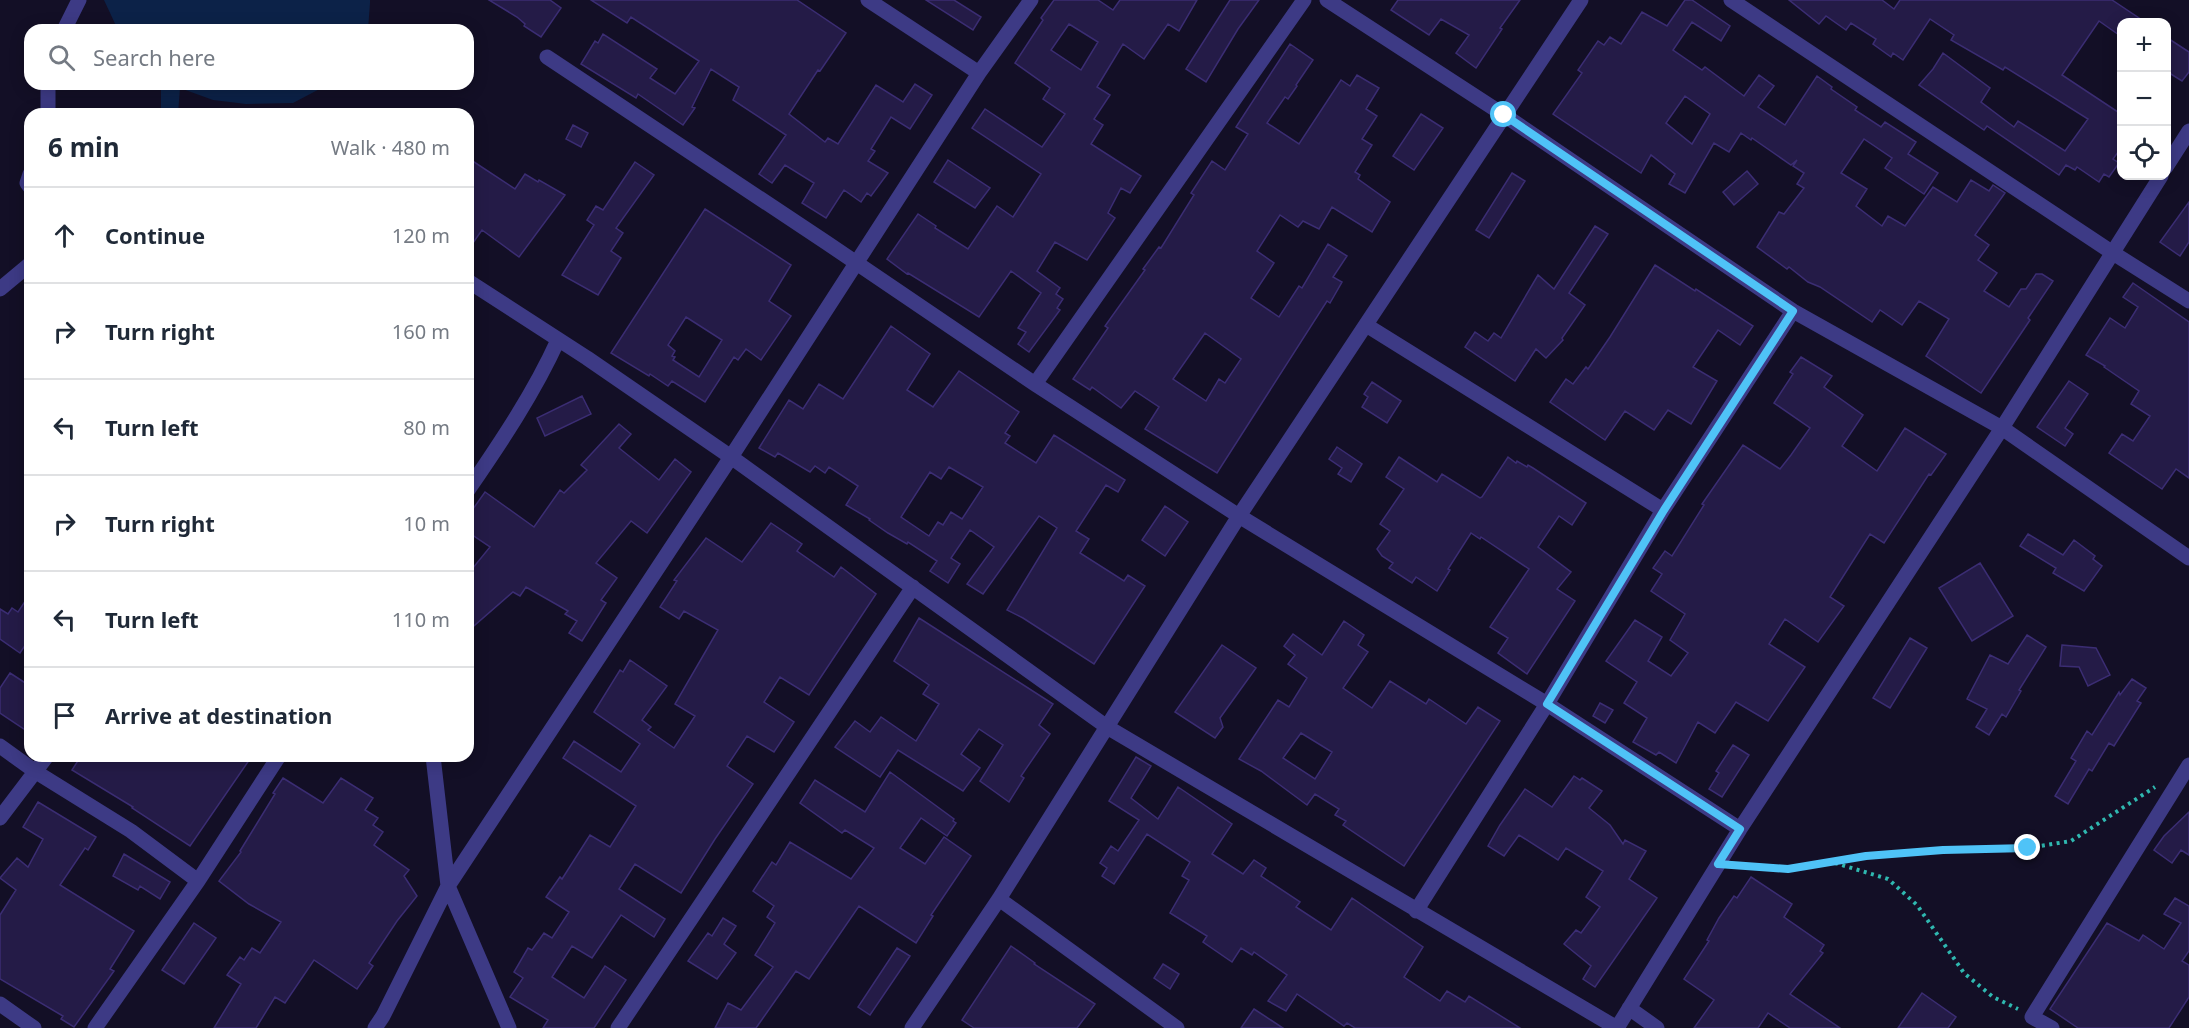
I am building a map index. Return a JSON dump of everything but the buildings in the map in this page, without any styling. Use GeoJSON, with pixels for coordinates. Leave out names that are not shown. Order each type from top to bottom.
{"type":"FeatureCollection","features":[{"type":"Feature","properties":{"kind":"street"},"geometry":{"type":"LineString","coordinates":[[67,24],[79,0]]}},
{"type":"Feature","properties":{"kind":"street"},"geometry":{"type":"LineString","coordinates":[[868,0],[979,73]]}},
{"type":"Feature","properties":{"kind":"street"},"geometry":{"type":"LineString","coordinates":[[375,1028],[448,886],[731,457],[979,73],[1031,0]]}},
{"type":"Feature","properties":{"kind":"street"},"geometry":{"type":"LineString","coordinates":[[1035,384],[1304,0]]}},
{"type":"Feature","properties":{"kind":"street"},"geometry":{"type":"LineString","coordinates":[[1327,0],[1504,115],[1793,311],[2002,428],[2189,558]]}},
{"type":"Feature","properties":{"kind":"street"},"geometry":{"type":"LineString","coordinates":[[912,1028],[999,899],[1239,516],[1581,0]]}},
{"type":"Feature","properties":{"kind":"street"},"geometry":{"type":"LineString","coordinates":[[1731,0],[2189,301]]}},
{"type":"Feature","properties":{"kind":"street"},"geometry":{"type":"LineString","coordinates":[[547,57],[1035,384],[1239,516],[1547,704],[1740,829]]}},
{"type":"Feature","properties":{"kind":"street"},"geometry":{"type":"LineString","coordinates":[[48,90],[48,108]]}},
{"type":"Feature","properties":{"kind":"street"},"geometry":{"type":"LineString","coordinates":[[2171,159],[2189,131]]}},
{"type":"Feature","properties":{"kind":"street"},"geometry":{"type":"LineString","coordinates":[[474,286],[731,457],[1107,727],[1617,1028],[1740,829],[2002,428],[2159,180]]}},
{"type":"Feature","properties":{"kind":"street"},"geometry":{"type":"LineString","coordinates":[[0,289],[24,269]]}},
{"type":"Feature","properties":{"kind":"street"},"geometry":{"type":"LineString","coordinates":[[1416,911],[1547,704],[1664,510],[1793,311]]}},
{"type":"Feature","properties":{"kind":"street"},"geometry":{"type":"LineString","coordinates":[[1366,325],[1664,510]]}},
{"type":"Feature","properties":{"kind":"street"},"geometry":{"type":"LineString","coordinates":[[474,481],[520,412],[558,340]]}},
{"type":"Feature","properties":{"kind":"street"},"geometry":{"type":"LineString","coordinates":[[618,1028],[913,587]]}},
{"type":"Feature","properties":{"kind":"street"},"geometry":{"type":"LineString","coordinates":[[0,746],[36,772],[131,831],[198,881]]}},
{"type":"Feature","properties":{"kind":"street"},"geometry":{"type":"LineString","coordinates":[[0,818],[43,762]]}},
{"type":"Feature","properties":{"kind":"street"},"geometry":{"type":"LineString","coordinates":[[95,1028],[198,881],[275,762]]}},
{"type":"Feature","properties":{"kind":"street"},"geometry":{"type":"LineString","coordinates":[[435,762],[448,886],[509,1028]]}},
{"type":"Feature","properties":{"kind":"street"},"geometry":{"type":"LineString","coordinates":[[2052,1028],[2032,1017],[2189,765]]}},
{"type":"Feature","properties":{"kind":"street"},"geometry":{"type":"LineString","coordinates":[[999,899],[1176,1028]]}},
{"type":"Feature","properties":{"kind":"street"},"geometry":{"type":"LineString","coordinates":[[0,1004],[34,1028]]}},
{"type":"Feature","properties":{"kind":"street"},"geometry":{"type":"LineString","coordinates":[[1629,1008],[1657,1028]]}},
{"type":"Feature","properties":{"kind":"path"},"geometry":{"type":"LineString","coordinates":[[1718,864],[1788,869],[1866,856],[1943,850],[2028,848],[2071,841],[2160,784]]}},
{"type":"Feature","properties":{"kind":"path"},"geometry":{"type":"LineString","coordinates":[[1832,862],[1888,879],[1917,905],[1965,973],[1993,996],[2032,1017]]}},
{"type":"Feature","properties":{"kind":"water"},"geometry":{"type":"Polygon","coordinates":[[[104,0],[370,0],[368,24],[115,24],[104,0]]]}},
{"type":"Feature","properties":{"kind":"water"},"geometry":{"type":"Polygon","coordinates":[[[161,90],[180,90],[178,108],[161,108],[161,90]]]}},
{"type":"Feature","properties":{"kind":"water"},"geometry":{"type":"Polygon","coordinates":[[[186,90],[318,90],[293,103],[246,104],[213,100],[186,90]]]}},
{"type":"Feature","properties":{"kind":"route"},"geometry":{"type":"LineString","coordinates":[[1504,115],[1793,311],[1664,510],[1547,704],[1740,829],[1718,864],[1788,869],[1866,856],[1943,850],[2028,848]]}}]}
